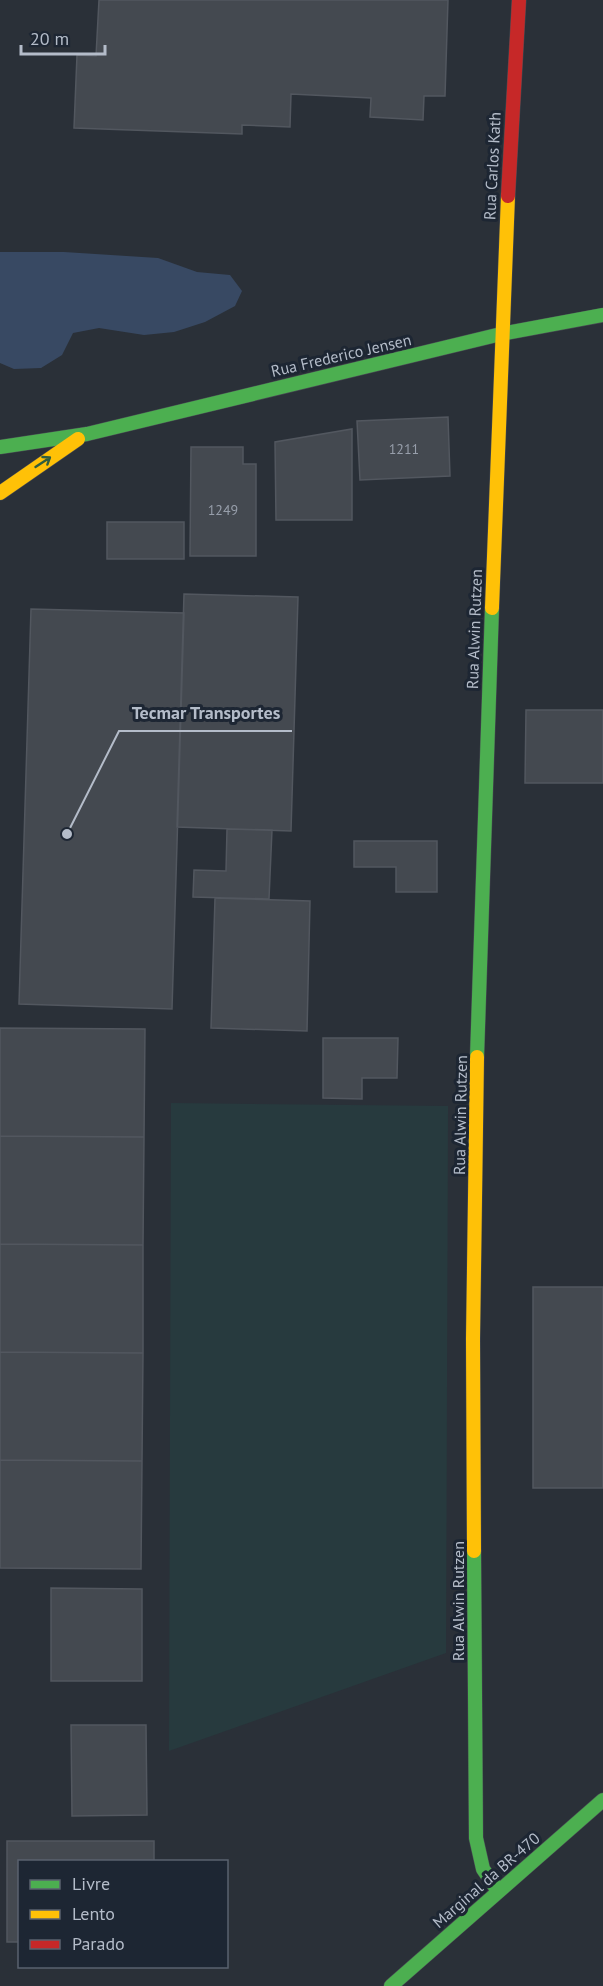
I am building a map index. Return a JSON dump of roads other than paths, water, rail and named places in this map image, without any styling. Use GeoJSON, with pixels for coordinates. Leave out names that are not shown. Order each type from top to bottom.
{"type":"FeatureCollection","features":[{"type":"Feature","properties":{"kind":"main road","name":"Rua Carlos Kath"},"geometry":{"type":"LineString","coordinates":[[501,334],[508,161],[519,0]]}},
{"type":"Feature","properties":{"kind":"main road","name":"Rua Frederico Jensen"},"geometry":{"type":"LineString","coordinates":[[0,447],[87,434],[501,334],[603,315]]}},
{"type":"Feature","properties":{"kind":"main road","name":"Rua Alwin Rutzen"},"geometry":{"type":"LineString","coordinates":[[498,1891],[483,1869],[476,1838],[474,1485],[475,1176],[501,334]]}},
{"type":"Feature","properties":{"kind":"main road","name":"Rua Frederico Jensen"},"geometry":{"type":"LineString","coordinates":[[0,493],[36,466],[87,434]]}},
{"type":"Feature","properties":{"kind":"main road","name":"Marginal da BR-470"},"geometry":{"type":"LineString","coordinates":[[391,1986],[603,1800]]}},
{"type":"Feature","properties":{"kind":"water"},"geometry":{"type":"Polygon","coordinates":[[[0,252],[64,252],[158,258],[197,272],[230,275],[242,291],[235,306],[205,322],[174,332],[144,335],[99,328],[73,333],[62,355],[41,368],[14,369],[0,363],[0,252]]]}},
{"type":"Feature","properties":{"kind":"place","name":"Tecmar Transportes"},"geometry":{"type":"Point","coordinates":[67,834]}}]}
